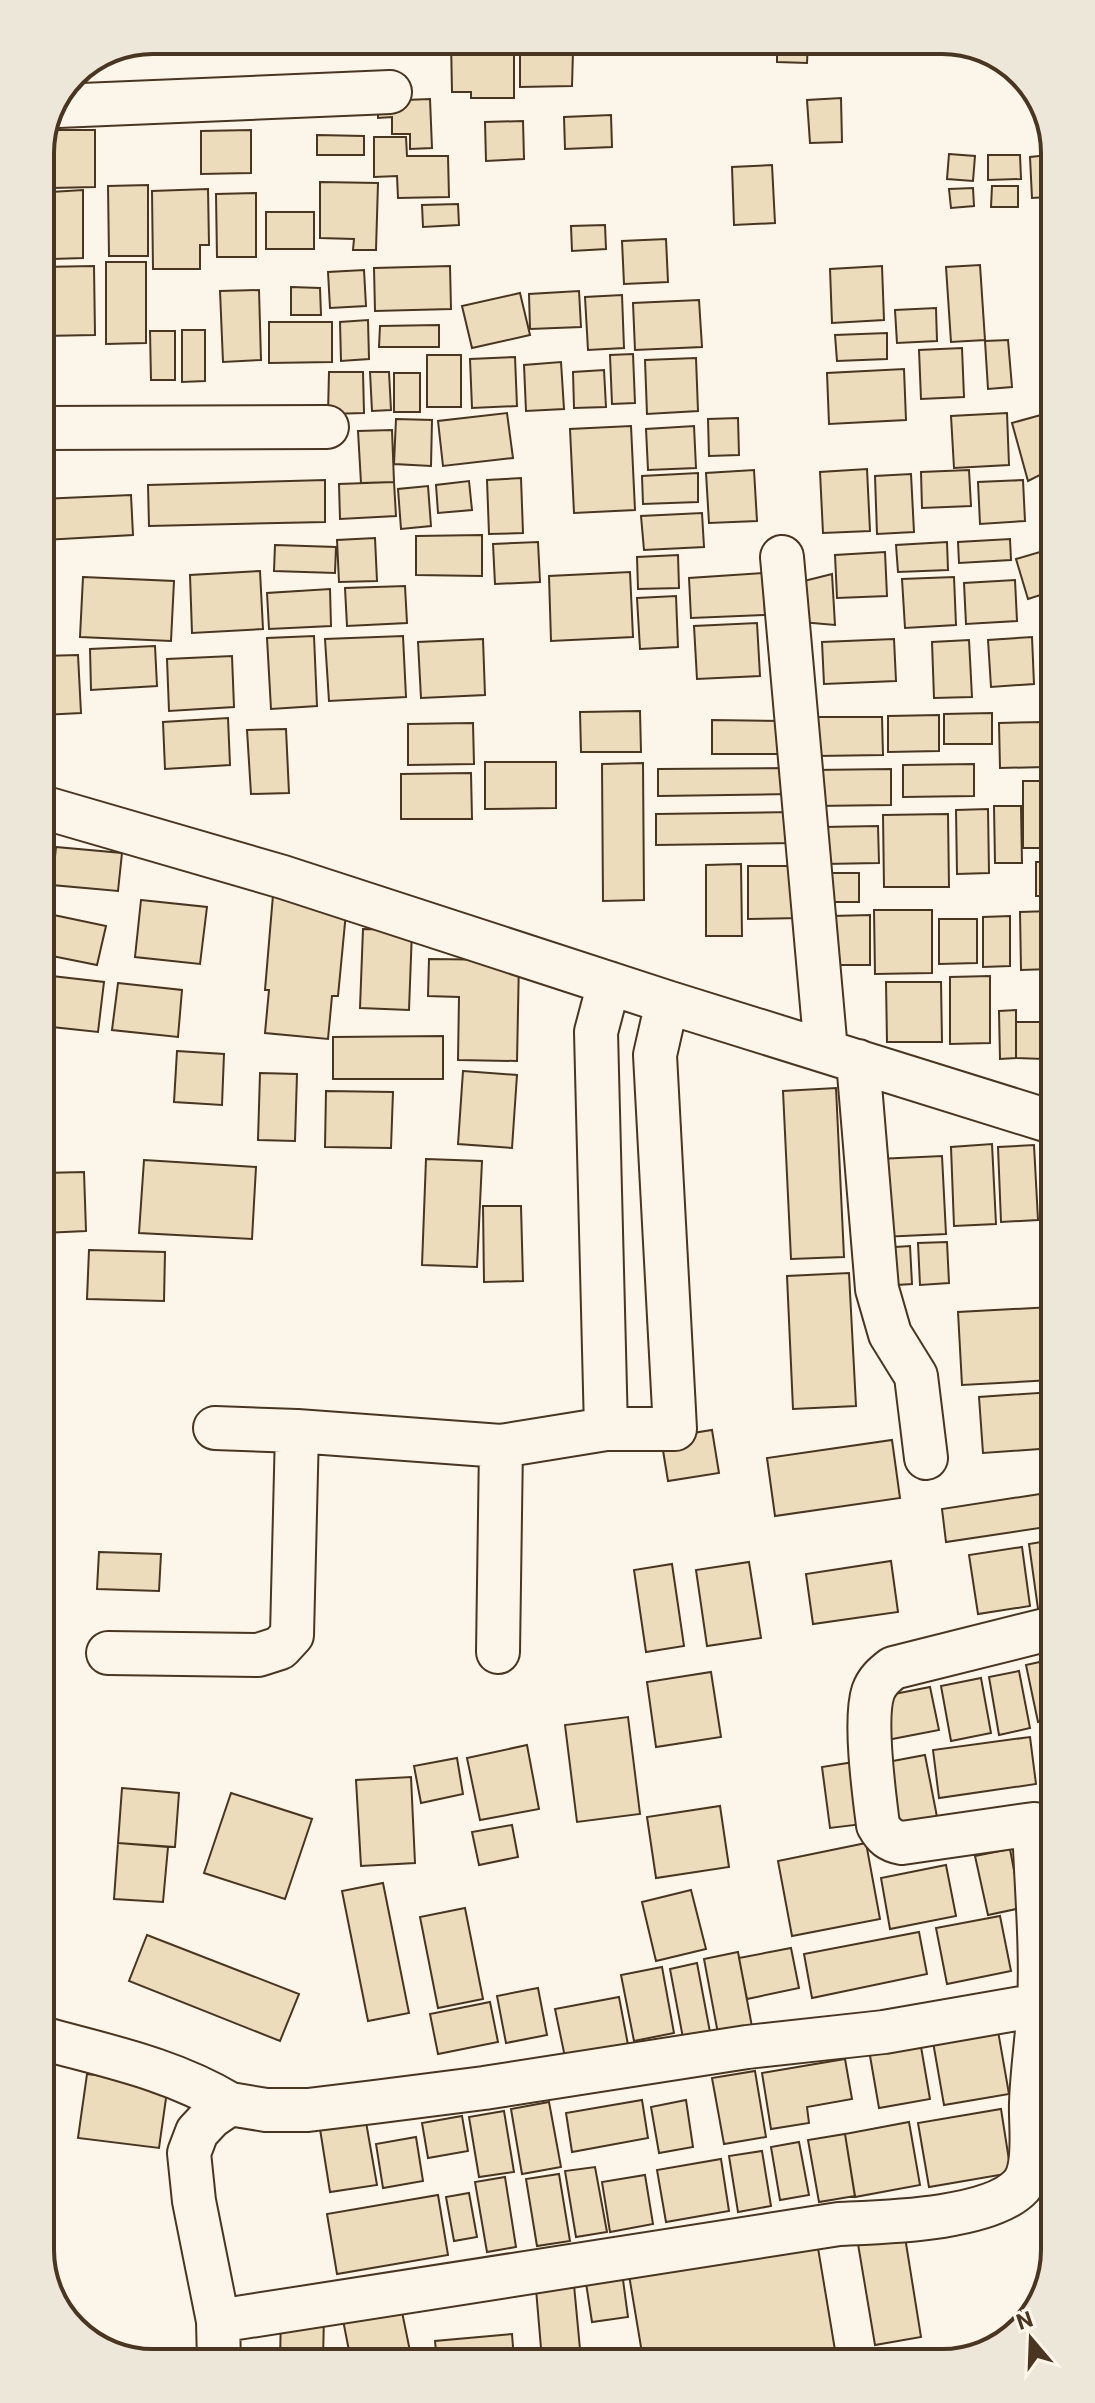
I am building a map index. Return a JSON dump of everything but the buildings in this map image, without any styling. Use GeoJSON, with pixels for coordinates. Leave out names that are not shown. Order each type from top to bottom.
{"type":"FeatureCollection","features":[{"type":"Feature","properties":{"kind":"street"},"geometry":{"type":"LineString","coordinates":[[66,106],[390,92]]}},
{"type":"Feature","properties":{"kind":"street"},"geometry":{"type":"LineString","coordinates":[[54,428],[327,427]]}},
{"type":"Feature","properties":{"kind":"street"},"geometry":{"type":"LineString","coordinates":[[782,557],[842,1056],[877,1289],[890,1334],[916,1376],[926,1458]]}},
{"type":"Feature","properties":{"kind":"street"},"geometry":{"type":"LineString","coordinates":[[54,810],[283,877],[667,1002],[1041,1119]]}},
{"type":"Feature","properties":{"kind":"street"},"geometry":{"type":"LineString","coordinates":[[606,1429],[596,1032],[609,983]]}},
{"type":"Feature","properties":{"kind":"street"},"geometry":{"type":"LineString","coordinates":[[215,1428],[501,1446],[606,1429],[675,1429],[655,1055],[667,1002]]}},
{"type":"Feature","properties":{"kind":"street"},"geometry":{"type":"LineString","coordinates":[[108,1653],[258,1655],[280,1648],[292,1635],[297,1431]]}},
{"type":"Feature","properties":{"kind":"street"},"geometry":{"type":"LineString","coordinates":[[498,1652],[501,1446]]}},
{"type":"Feature","properties":{"kind":"street"},"geometry":{"type":"LineString","coordinates":[[1041,1631],[893,1668],[880,1678],[872,1695],[871,1758],[878,1825],[891,1841],[902,1843],[1041,1823]]}},
{"type":"Feature","properties":{"kind":"street"},"geometry":{"type":"LineString","coordinates":[[1041,1932],[1041,2055]]}},
{"type":"Feature","properties":{"kind":"street"},"geometry":{"type":"LineString","coordinates":[[54,2041],[167,2072],[230,2104],[266,2110],[308,2110],[484,2088],[747,2047],[884,2032],[1039,2005]]}},
{"type":"Feature","properties":{"kind":"street"},"geometry":{"type":"LineString","coordinates":[[219,2349],[218,2321],[194,2201],[189,2153],[197,2132],[230,2104]]}},
{"type":"Feature","properties":{"kind":"street"},"geometry":{"type":"LineString","coordinates":[[218,2321],[839,2224],[954,2214],[994,2202],[1022,2186],[1029,2170],[1032,2134],[1041,2110]]}}]}
